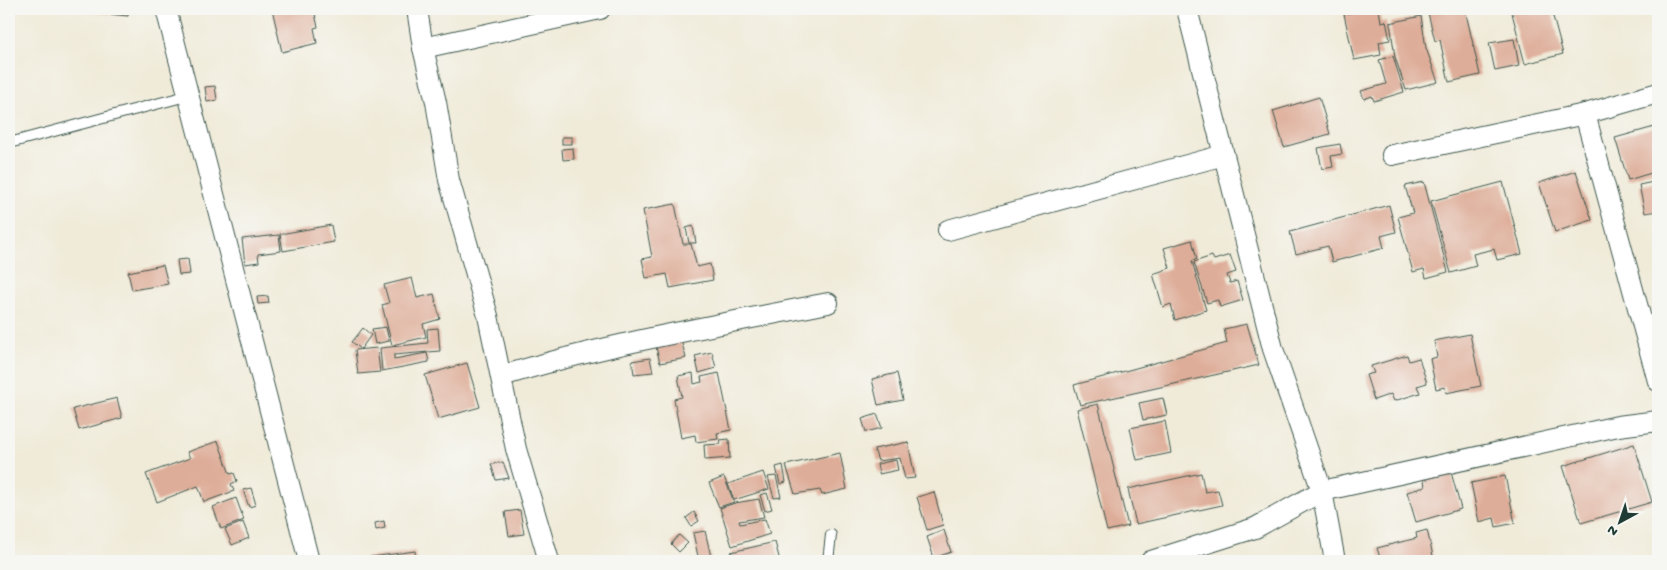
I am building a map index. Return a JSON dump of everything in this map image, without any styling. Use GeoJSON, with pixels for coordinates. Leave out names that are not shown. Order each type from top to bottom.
{"type":"FeatureCollection","features":[{"type":"Feature","properties":{"kind":"street"},"geometry":{"type":"LineString","coordinates":[[166,9],[190,95],[309,561]]}},
{"type":"Feature","properties":{"kind":"street"},"geometry":{"type":"LineString","coordinates":[[417,9],[423,48],[436,102],[449,180],[488,316],[516,449],[549,561]]}},
{"type":"Feature","properties":{"kind":"street"},"geometry":{"type":"LineString","coordinates":[[423,48],[600,9]]}},
{"type":"Feature","properties":{"kind":"street"},"geometry":{"type":"LineString","coordinates":[[1186,9],[1273,348],[1322,491],[1334,561]]}},
{"type":"Feature","properties":{"kind":"street"},"geometry":{"type":"LineString","coordinates":[[1392,155],[1585,114],[1658,93]]}},
{"type":"Feature","properties":{"kind":"street"},"geometry":{"type":"LineString","coordinates":[[1585,114],[1658,381]]}},
{"type":"Feature","properties":{"kind":"street"},"geometry":{"type":"LineString","coordinates":[[948,230],[1224,155]]}},
{"type":"Feature","properties":{"kind":"street"},"geometry":{"type":"LineString","coordinates":[[502,376],[633,343],[828,303]]}},
{"type":"Feature","properties":{"kind":"street"},"geometry":{"type":"LineString","coordinates":[[1151,561],[1255,528],[1322,491],[1618,426],[1658,421]]}},
{"type":"Feature","properties":{"kind":"lane"},"geometry":{"type":"LineString","coordinates":[[9,143],[190,95]]}},
{"type":"Feature","properties":{"kind":"lane"},"geometry":{"type":"LineString","coordinates":[[828,561],[831,535]]}},
{"type":"Feature","properties":{"kind":"building"},"geometry":{"type":"Polygon","coordinates":[[[78,9],[129,9],[128,16],[78,11],[78,9]]]}},
{"type":"Feature","properties":{"kind":"building"},"geometry":{"type":"Polygon","coordinates":[[[272,9],[320,9],[321,13],[315,14],[318,27],[314,28],[317,43],[282,52],[272,9]]]}},
{"type":"Feature","properties":{"kind":"building"},"geometry":{"type":"Polygon","coordinates":[[[1379,9],[1381,22],[1386,21],[1390,40],[1379,42],[1381,55],[1354,60],[1344,14],[1379,9]]]}},
{"type":"Feature","properties":{"kind":"building"},"geometry":{"type":"Polygon","coordinates":[[[1427,9],[1465,9],[1480,75],[1449,82],[1440,40],[1435,41],[1427,9]]]}},
{"type":"Feature","properties":{"kind":"building"},"geometry":{"type":"Polygon","coordinates":[[[1511,9],[1551,9],[1563,54],[1525,64],[1511,9]]]}},
{"type":"Feature","properties":{"kind":"building"},"geometry":{"type":"Polygon","coordinates":[[[1421,16],[1426,48],[1438,82],[1406,90],[1395,57],[1390,23],[1421,16]]]}},
{"type":"Feature","properties":{"kind":"building"},"geometry":{"type":"Polygon","coordinates":[[[1514,39],[1519,66],[1495,71],[1489,43],[1514,39]]]}},
{"type":"Feature","properties":{"kind":"building"},"geometry":{"type":"Polygon","coordinates":[[[1393,56],[1404,92],[1374,101],[1372,96],[1364,99],[1361,91],[1386,84],[1379,60],[1393,56]]]}},
{"type":"Feature","properties":{"kind":"building"},"geometry":{"type":"Polygon","coordinates":[[[215,86],[217,100],[207,102],[205,87],[215,86]]]}},
{"type":"Feature","properties":{"kind":"building"},"geometry":{"type":"Polygon","coordinates":[[[1319,97],[1330,134],[1284,147],[1273,111],[1319,97]]]}},
{"type":"Feature","properties":{"kind":"building"},"geometry":{"type":"Polygon","coordinates":[[[1658,126],[1658,171],[1628,180],[1615,138],[1658,126]]]}},
{"type":"Feature","properties":{"kind":"building"},"geometry":{"type":"Polygon","coordinates":[[[562,137],[572,137],[572,144],[562,144],[562,137]]]}},
{"type":"Feature","properties":{"kind":"building"},"geometry":{"type":"Polygon","coordinates":[[[1340,144],[1342,154],[1331,156],[1333,167],[1322,169],[1318,148],[1340,144]]]}},
{"type":"Feature","properties":{"kind":"building"},"geometry":{"type":"Polygon","coordinates":[[[573,148],[574,159],[563,160],[562,149],[573,148]]]}},
{"type":"Feature","properties":{"kind":"building"},"geometry":{"type":"Polygon","coordinates":[[[1576,171],[1592,220],[1555,232],[1539,183],[1576,171]]]}},
{"type":"Feature","properties":{"kind":"building"},"geometry":{"type":"Polygon","coordinates":[[[1658,181],[1658,211],[1645,213],[1639,185],[1658,181]]]}},
{"type":"Feature","properties":{"kind":"building"},"geometry":{"type":"Polygon","coordinates":[[[1424,182],[1448,272],[1426,278],[1424,269],[1413,272],[1398,217],[1413,213],[1405,186],[1424,182]]]}},
{"type":"Feature","properties":{"kind":"building"},"geometry":{"type":"Polygon","coordinates":[[[1503,182],[1522,254],[1497,260],[1494,249],[1473,254],[1476,266],[1451,273],[1431,201],[1503,182]]]}},
{"type":"Feature","properties":{"kind":"building"},"geometry":{"type":"Polygon","coordinates":[[[675,204],[683,244],[691,244],[697,267],[710,264],[713,280],[670,288],[667,274],[646,278],[642,259],[652,257],[643,210],[675,204]]]}},
{"type":"Feature","properties":{"kind":"building"},"geometry":{"type":"Polygon","coordinates":[[[1389,205],[1396,232],[1381,236],[1384,248],[1332,262],[1328,246],[1296,254],[1290,232],[1389,205]]]}},
{"type":"Feature","properties":{"kind":"building"},"geometry":{"type":"Polygon","coordinates":[[[331,225],[334,242],[283,251],[280,234],[331,225]]]}},
{"type":"Feature","properties":{"kind":"building"},"geometry":{"type":"Polygon","coordinates":[[[693,226],[696,243],[689,243],[686,228],[693,226]]]}},
{"type":"Feature","properties":{"kind":"building"},"geometry":{"type":"Polygon","coordinates":[[[279,235],[281,251],[258,254],[259,262],[245,264],[242,239],[279,235]]]}},
{"type":"Feature","properties":{"kind":"building"},"geometry":{"type":"Polygon","coordinates":[[[1192,240],[1197,259],[1192,261],[1206,310],[1175,320],[1171,304],[1163,307],[1153,274],[1170,268],[1164,248],[1192,240]]]}},
{"type":"Feature","properties":{"kind":"building"},"geometry":{"type":"Polygon","coordinates":[[[1230,255],[1236,272],[1227,275],[1230,283],[1237,281],[1243,300],[1220,307],[1218,300],[1207,303],[1194,262],[1212,256],[1214,260],[1230,255]]]}},
{"type":"Feature","properties":{"kind":"building"},"geometry":{"type":"Polygon","coordinates":[[[188,259],[190,274],[179,275],[177,260],[188,259]]]}},
{"type":"Feature","properties":{"kind":"building"},"geometry":{"type":"Polygon","coordinates":[[[163,265],[168,284],[132,290],[128,272],[163,265]]]}},
{"type":"Feature","properties":{"kind":"building"},"geometry":{"type":"Polygon","coordinates":[[[412,278],[417,298],[434,294],[440,319],[423,324],[426,337],[392,345],[382,305],[389,303],[384,285],[412,278]]]}},
{"type":"Feature","properties":{"kind":"building"},"geometry":{"type":"Polygon","coordinates":[[[268,296],[269,303],[258,304],[257,297],[268,296]]]}},
{"type":"Feature","properties":{"kind":"building"},"geometry":{"type":"Polygon","coordinates":[[[1247,324],[1259,365],[1080,405],[1074,385],[1227,343],[1224,329],[1247,324]]]}},
{"type":"Feature","properties":{"kind":"building"},"geometry":{"type":"Polygon","coordinates":[[[386,327],[389,341],[375,344],[372,329],[386,327]]]}},
{"type":"Feature","properties":{"kind":"building"},"geometry":{"type":"Polygon","coordinates":[[[363,328],[371,335],[361,349],[352,342],[363,328]]]}},
{"type":"Feature","properties":{"kind":"building"},"geometry":{"type":"Polygon","coordinates":[[[438,328],[440,351],[394,355],[394,359],[427,353],[429,362],[382,371],[380,348],[428,343],[427,329],[438,328]]]}},
{"type":"Feature","properties":{"kind":"building"},"geometry":{"type":"Polygon","coordinates":[[[1470,334],[1481,386],[1446,393],[1445,387],[1436,389],[1430,359],[1437,357],[1434,341],[1470,334]]]}},
{"type":"Feature","properties":{"kind":"building"},"geometry":{"type":"Polygon","coordinates":[[[681,340],[686,358],[660,363],[655,343],[681,340]]]}},
{"type":"Feature","properties":{"kind":"building"},"geometry":{"type":"Polygon","coordinates":[[[377,348],[380,372],[358,374],[355,350],[377,348]]]}},
{"type":"Feature","properties":{"kind":"building"},"geometry":{"type":"Polygon","coordinates":[[[712,352],[716,368],[699,373],[695,356],[712,352]]]}},
{"type":"Feature","properties":{"kind":"building"},"geometry":{"type":"Polygon","coordinates":[[[1407,355],[1409,361],[1419,358],[1427,383],[1417,386],[1420,393],[1394,401],[1391,394],[1374,400],[1366,375],[1374,373],[1371,366],[1407,355]]]}},
{"type":"Feature","properties":{"kind":"building"},"geometry":{"type":"Polygon","coordinates":[[[650,358],[653,372],[634,374],[632,361],[650,358]]]}},
{"type":"Feature","properties":{"kind":"building"},"geometry":{"type":"Polygon","coordinates":[[[467,363],[480,407],[438,419],[425,375],[467,363]]]}},
{"type":"Feature","properties":{"kind":"building"},"geometry":{"type":"Polygon","coordinates":[[[693,373],[694,384],[702,382],[701,377],[719,373],[731,430],[717,433],[718,439],[696,442],[695,435],[681,438],[674,399],[682,397],[678,376],[693,373]]]}},
{"type":"Feature","properties":{"kind":"building"},"geometry":{"type":"Polygon","coordinates":[[[897,373],[903,400],[878,405],[872,379],[897,373]]]}},
{"type":"Feature","properties":{"kind":"building"},"geometry":{"type":"Polygon","coordinates":[[[117,398],[122,418],[79,430],[73,409],[117,398]]]}},
{"type":"Feature","properties":{"kind":"building"},"geometry":{"type":"Polygon","coordinates":[[[1163,398],[1167,415],[1143,420],[1139,403],[1163,398]]]}},
{"type":"Feature","properties":{"kind":"building"},"geometry":{"type":"Polygon","coordinates":[[[1098,404],[1128,526],[1107,531],[1077,409],[1098,404]]]}},
{"type":"Feature","properties":{"kind":"building"},"geometry":{"type":"Polygon","coordinates":[[[877,414],[882,428],[866,432],[862,419],[877,414]]]}},
{"type":"Feature","properties":{"kind":"building"},"geometry":{"type":"Polygon","coordinates":[[[1165,421],[1171,453],[1137,460],[1130,428],[1165,421]]]}},
{"type":"Feature","properties":{"kind":"building"},"geometry":{"type":"Polygon","coordinates":[[[729,439],[730,458],[705,460],[704,445],[721,444],[720,440],[729,439]]]}},
{"type":"Feature","properties":{"kind":"building"},"geometry":{"type":"Polygon","coordinates":[[[218,441],[230,474],[234,473],[237,481],[231,484],[234,491],[204,502],[198,486],[157,502],[146,474],[190,458],[187,452],[218,441]]]}},
{"type":"Feature","properties":{"kind":"building"},"geometry":{"type":"Polygon","coordinates":[[[908,442],[915,478],[905,479],[900,458],[878,461],[874,449],[908,442]]]}},
{"type":"Feature","properties":{"kind":"building"},"geometry":{"type":"Polygon","coordinates":[[[1634,444],[1652,502],[1581,523],[1563,466],[1634,444]]]}},
{"type":"Feature","properties":{"kind":"building"},"geometry":{"type":"Polygon","coordinates":[[[840,453],[847,489],[822,495],[820,490],[795,494],[786,465],[840,453]]]}},
{"type":"Feature","properties":{"kind":"building"},"geometry":{"type":"Polygon","coordinates":[[[896,460],[898,470],[879,474],[877,464],[896,460]]]}},
{"type":"Feature","properties":{"kind":"building"},"geometry":{"type":"Polygon","coordinates":[[[503,462],[509,478],[496,480],[491,464],[503,462]]]}},
{"type":"Feature","properties":{"kind":"building"},"geometry":{"type":"Polygon","coordinates":[[[783,465],[786,482],[780,484],[776,467],[783,465]]]}},
{"type":"Feature","properties":{"kind":"building"},"geometry":{"type":"Polygon","coordinates":[[[763,472],[769,489],[734,500],[728,484],[763,472]]]}},
{"type":"Feature","properties":{"kind":"building"},"geometry":{"type":"Polygon","coordinates":[[[1451,472],[1461,509],[1416,522],[1407,492],[1425,487],[1424,480],[1451,472]]]}},
{"type":"Feature","properties":{"kind":"building"},"geometry":{"type":"Polygon","coordinates":[[[1201,473],[1205,492],[1218,490],[1222,505],[1136,524],[1128,489],[1201,473]]]}},
{"type":"Feature","properties":{"kind":"building"},"geometry":{"type":"Polygon","coordinates":[[[776,476],[781,497],[774,498],[768,477],[776,476]]]}},
{"type":"Feature","properties":{"kind":"building"},"geometry":{"type":"Polygon","coordinates":[[[1505,476],[1515,523],[1496,527],[1494,518],[1479,522],[1471,483],[1505,476]]]}},
{"type":"Feature","properties":{"kind":"building"},"geometry":{"type":"Polygon","coordinates":[[[724,477],[734,502],[719,507],[709,483],[724,477]]]}},
{"type":"Feature","properties":{"kind":"building"},"geometry":{"type":"Polygon","coordinates":[[[251,488],[256,505],[249,507],[243,490],[251,488]]]}},
{"type":"Feature","properties":{"kind":"building"},"geometry":{"type":"Polygon","coordinates":[[[934,492],[943,525],[927,530],[917,497],[934,492]]]}},
{"type":"Feature","properties":{"kind":"building"},"geometry":{"type":"Polygon","coordinates":[[[767,493],[772,509],[765,511],[760,495],[767,493]]]}},
{"type":"Feature","properties":{"kind":"building"},"geometry":{"type":"Polygon","coordinates":[[[236,498],[244,520],[221,529],[213,507],[236,498]]]}},
{"type":"Feature","properties":{"kind":"building"},"geometry":{"type":"Polygon","coordinates":[[[759,499],[764,517],[739,521],[740,524],[765,519],[770,534],[732,546],[720,508],[759,499]]]}},
{"type":"Feature","properties":{"kind":"building"},"geometry":{"type":"Polygon","coordinates":[[[520,510],[524,534],[509,536],[505,512],[520,510]]]}},
{"type":"Feature","properties":{"kind":"building"},"geometry":{"type":"Polygon","coordinates":[[[694,512],[699,521],[691,526],[686,518],[694,512]]]}},
{"type":"Feature","properties":{"kind":"building"},"geometry":{"type":"Polygon","coordinates":[[[384,521],[385,528],[376,530],[375,523],[384,521]]]}},
{"type":"Feature","properties":{"kind":"building"},"geometry":{"type":"Polygon","coordinates":[[[243,522],[249,538],[232,545],[225,529],[243,522]]]}},
{"type":"Feature","properties":{"kind":"building"},"geometry":{"type":"Polygon","coordinates":[[[944,530],[951,552],[934,558],[927,537],[944,530]]]}},
{"type":"Feature","properties":{"kind":"building"},"geometry":{"type":"Polygon","coordinates":[[[1427,530],[1433,556],[1410,561],[1381,561],[1377,548],[1417,538],[1416,533],[1427,530]]]}},
{"type":"Feature","properties":{"kind":"building"},"geometry":{"type":"Polygon","coordinates":[[[705,531],[712,561],[699,561],[693,533],[705,531]]]}},
{"type":"Feature","properties":{"kind":"building"},"geometry":{"type":"Polygon","coordinates":[[[679,535],[688,543],[679,552],[671,544],[679,535]]]}},
{"type":"Feature","properties":{"kind":"building"},"geometry":{"type":"Polygon","coordinates":[[[775,542],[780,561],[734,561],[731,552],[775,542]]]}},
{"type":"Feature","properties":{"kind":"building"},"geometry":{"type":"Polygon","coordinates":[[[415,551],[416,561],[357,561],[357,559],[415,551]]]}}]}
